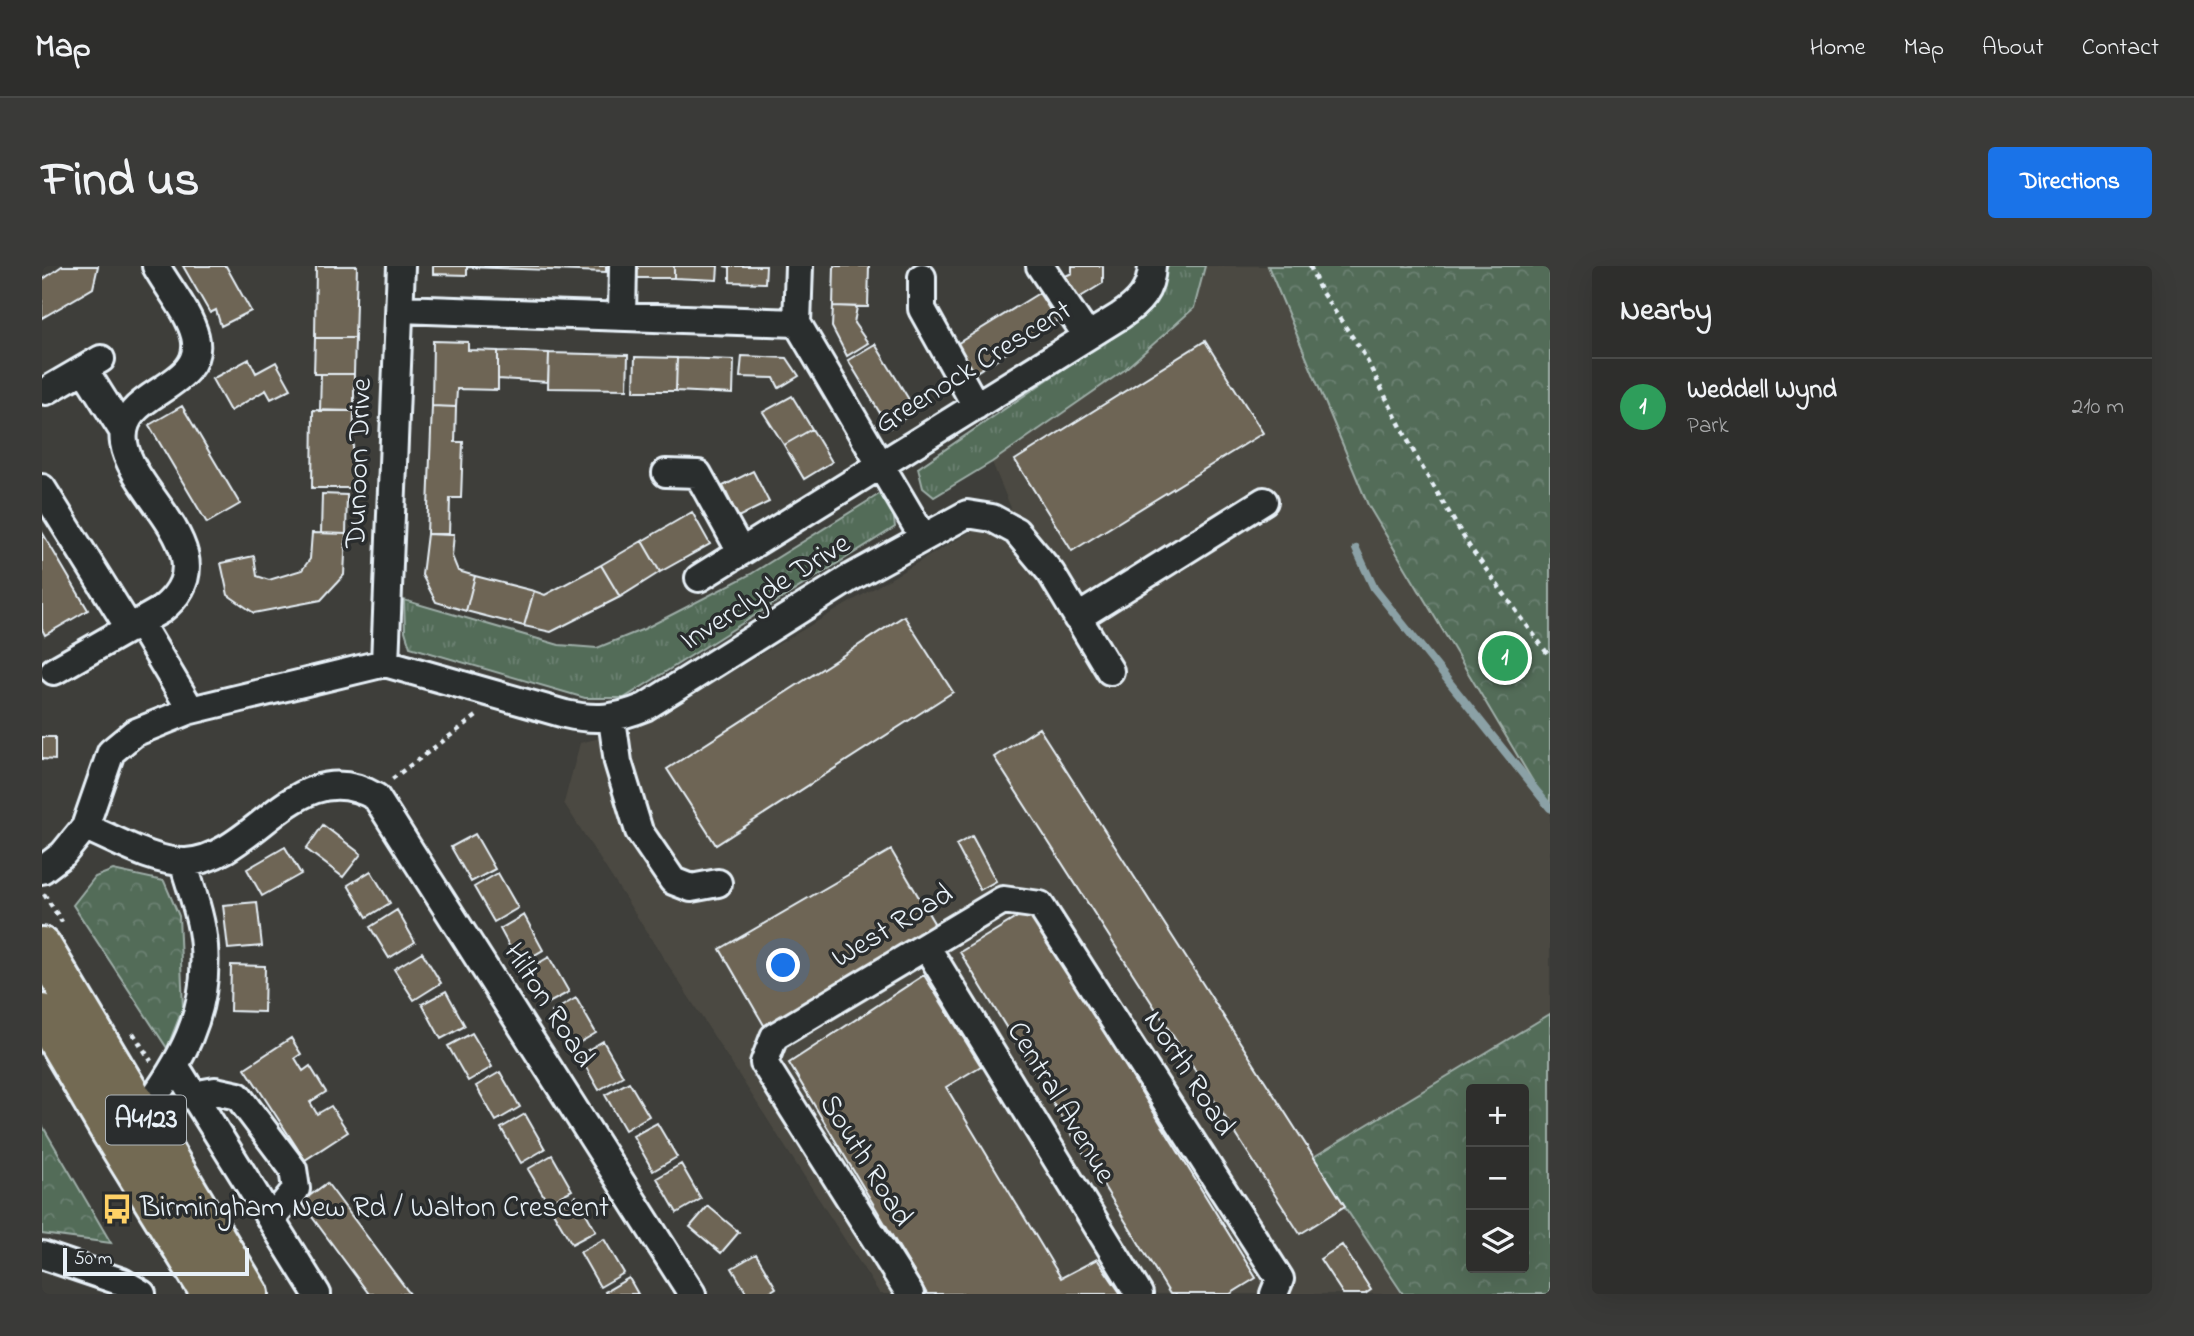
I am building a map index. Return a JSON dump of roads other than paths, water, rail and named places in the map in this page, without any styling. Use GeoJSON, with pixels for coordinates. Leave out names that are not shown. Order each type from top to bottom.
{"type":"FeatureCollection","features":[{"type":"Feature","properties":{"kind":"highway","name":"A4123"},"geometry":{"type":"LineString","coordinates":[[42,947],[248,1294]]}},
{"type":"Feature","properties":{"kind":"highway","name":"A4123"},"geometry":{"type":"LineString","coordinates":[[42,1014],[211,1294]]}},
{"type":"Feature","properties":{"kind":"street"},"geometry":{"type":"LineString","coordinates":[[123,431],[132,411],[188,369],[196,349],[192,328],[156,266]]}},
{"type":"Feature","properties":{"kind":"street","name":"Dunoon Drive"},"geometry":{"type":"LineString","coordinates":[[385,663],[401,266]]}},
{"type":"Feature","properties":{"kind":"street"},"geometry":{"type":"LineString","coordinates":[[622,316],[623,266]]}},
{"type":"Feature","properties":{"kind":"street"},"geometry":{"type":"LineString","coordinates":[[799,266],[797,323],[923,537]]}},
{"type":"Feature","properties":{"kind":"street"},"geometry":{"type":"LineString","coordinates":[[1040,266],[1087,336]]}},
{"type":"Feature","properties":{"kind":"street","name":"Greenock Crescent"},"geometry":{"type":"LineString","coordinates":[[699,578],[1120,316],[1143,297],[1152,266]]}},
{"type":"Feature","properties":{"kind":"street"},"geometry":{"type":"LineString","coordinates":[[922,277],[922,309],[976,406]]}},
{"type":"Feature","properties":{"kind":"street"},"geometry":{"type":"LineString","coordinates":[[400,309],[797,323]]}},
{"type":"Feature","properties":{"kind":"street"},"geometry":{"type":"LineString","coordinates":[[46,391],[92,364],[123,431],[125,449],[180,542],[185,570],[176,598],[135,626],[54,671]]}},
{"type":"Feature","properties":{"kind":"street"},"geometry":{"type":"LineString","coordinates":[[666,473],[698,474],[741,552]]}},
{"type":"Feature","properties":{"kind":"street"},"geometry":{"type":"LineString","coordinates":[[42,488],[191,710]]}},
{"type":"Feature","properties":{"kind":"street"},"geometry":{"type":"LineString","coordinates":[[1077,618],[1264,501]]}},
{"type":"Feature","properties":{"kind":"street","name":"Inverclyde Drive"},"geometry":{"type":"LineString","coordinates":[[385,663],[588,720],[612,719],[645,707],[850,578],[967,514],[992,518],[1016,531],[1051,573],[1110,671]]}},
{"type":"Feature","properties":{"kind":"street"},"geometry":{"type":"LineString","coordinates":[[42,870],[63,854],[85,827],[99,778],[111,752],[134,733],[191,710],[385,663]]}},
{"type":"Feature","properties":{"kind":"street"},"geometry":{"type":"LineString","coordinates":[[612,719],[618,762],[639,831],[673,881],[691,888],[718,883]]}},
{"type":"Feature","properties":{"kind":"street","name":"Hilton Road"},"geometry":{"type":"LineString","coordinates":[[183,862],[208,859],[300,796],[326,785],[362,789],[372,795],[388,816],[692,1294]]}},
{"type":"Feature","properties":{"kind":"street"},"geometry":{"type":"LineString","coordinates":[[85,827],[137,849],[183,862],[204,944],[201,1000],[190,1041],[176,1067],[142,1114]]}},
{"type":"Feature","properties":{"kind":"street","name":"West Road"},"geometry":{"type":"LineString","coordinates":[[764,1063],[774,1037],[1003,900],[1040,905]]}},
{"type":"Feature","properties":{"kind":"street","name":"North Road"},"geometry":{"type":"LineString","coordinates":[[1040,905],[1277,1287]]}},
{"type":"Feature","properties":{"kind":"street","name":"Central Avenue"},"geometry":{"type":"LineString","coordinates":[[926,946],[1139,1294]]}},
{"type":"Feature","properties":{"kind":"street","name":"South Road"},"geometry":{"type":"LineString","coordinates":[[764,1063],[909,1294]]}},
{"type":"Feature","properties":{"kind":"street"},"geometry":{"type":"LineString","coordinates":[[176,1067],[317,1294]]}},
{"type":"Feature","properties":{"kind":"street"},"geometry":{"type":"LineString","coordinates":[[193,1095],[215,1091],[238,1096],[293,1170],[296,1189],[271,1220]]}},
{"type":"Feature","properties":{"kind":"street"},"geometry":{"type":"LineString","coordinates":[[42,1255],[122,1282],[142,1294]]}},
{"type":"Feature","properties":{"kind":"waterway"},"geometry":{"type":"LineString","coordinates":[[1356,549],[1374,588],[1550,808]]}},
{"type":"Feature","properties":{"kind":"place","name":"Weddell Wynd"},"geometry":{"type":"Point","coordinates":[1505,658]}},
{"type":"Feature","properties":{"kind":"place","name":"Birmingham New Rd / Walton Crescent"},"geometry":{"type":"Point","coordinates":[117,1209]}}]}
